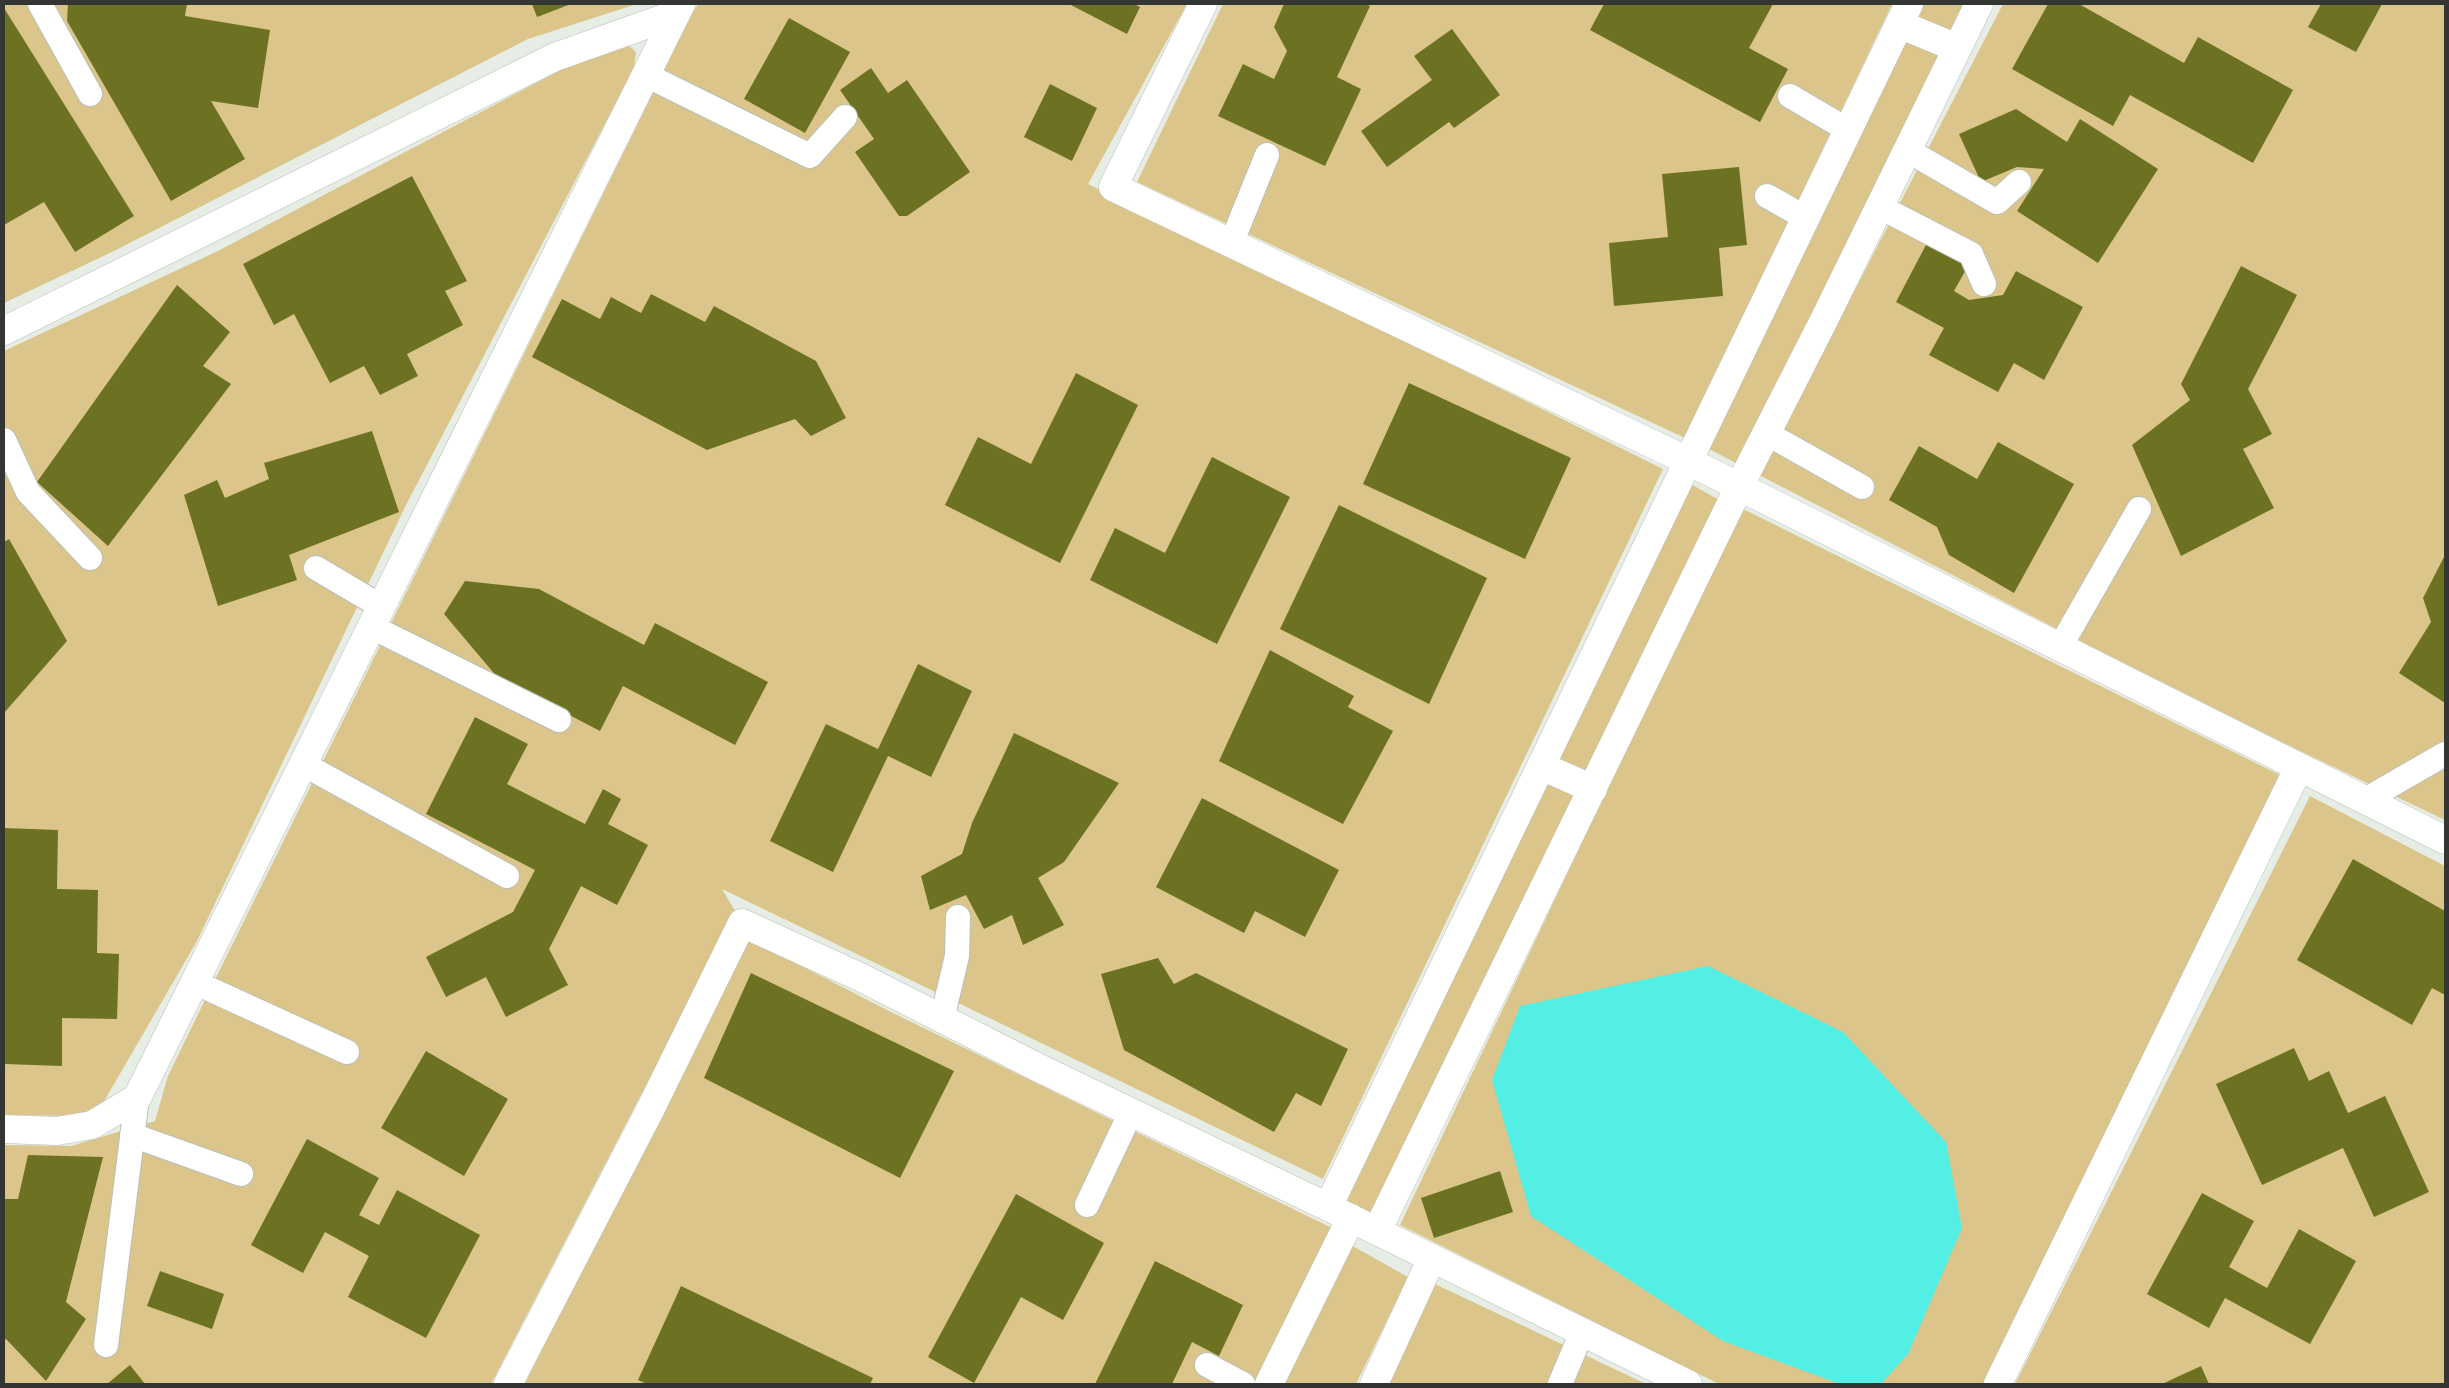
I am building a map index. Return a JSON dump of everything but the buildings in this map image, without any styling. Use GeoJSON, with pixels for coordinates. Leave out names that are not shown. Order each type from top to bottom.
{"type":"FeatureCollection","features":[{"type":"Feature","properties":{"kind":"street"},"geometry":{"type":"LineString","coordinates":[[1203,4],[1113,187],[1688,461],[2445,840]]}},
{"type":"Feature","properties":{"kind":"street"},"geometry":{"type":"LineString","coordinates":[[1377,1232],[1594,789],[1739,487],[1980,4]]}},
{"type":"Feature","properties":{"kind":"street"},"geometry":{"type":"LineString","coordinates":[[4,1129],[57,1131],[92,1125],[137,1098],[678,9]]}},
{"type":"Feature","properties":{"kind":"street"},"geometry":{"type":"LineString","coordinates":[[4,331],[555,57],[678,9]]}},
{"type":"Feature","properties":{"kind":"street"},"geometry":{"type":"LineString","coordinates":[[1269,1384],[1340,1212],[1541,766],[1904,14],[1957,48]]}},
{"type":"Feature","properties":{"kind":"street"},"geometry":{"type":"LineString","coordinates":[[1541,766],[1594,789]]}},
{"type":"Feature","properties":{"kind":"street"},"geometry":{"type":"LineString","coordinates":[[1998,1384],[2299,766]]}},
{"type":"Feature","properties":{"kind":"street"},"geometry":{"type":"LineString","coordinates":[[508,1384],[649,1112],[742,924],[860,977],[1131,1112],[1340,1212],[1377,1232],[1688,1384]]}},
{"type":"Feature","properties":{"kind":"street"},"geometry":{"type":"LineString","coordinates":[[1374,1384],[1432,1258]]}},
{"type":"Feature","properties":{"kind":"lane"},"geometry":{"type":"LineString","coordinates":[[40,4],[90,94]]}},
{"type":"Feature","properties":{"kind":"lane"},"geometry":{"type":"LineString","coordinates":[[646,75],[810,156],[845,117]]}},
{"type":"Feature","properties":{"kind":"lane"},"geometry":{"type":"LineString","coordinates":[[1790,96],[1848,130]]}},
{"type":"Feature","properties":{"kind":"lane"},"geometry":{"type":"LineString","coordinates":[[1907,150],[1997,202],[2019,182]]}},
{"type":"Feature","properties":{"kind":"lane"},"geometry":{"type":"LineString","coordinates":[[1230,244],[1267,155]]}},
{"type":"Feature","properties":{"kind":"lane"},"geometry":{"type":"LineString","coordinates":[[1767,196],[1806,218]]}},
{"type":"Feature","properties":{"kind":"lane"},"geometry":{"type":"LineString","coordinates":[[1880,207],[1971,254],[1984,284]]}},
{"type":"Feature","properties":{"kind":"lane"},"geometry":{"type":"LineString","coordinates":[[1766,433],[1862,488]]}},
{"type":"Feature","properties":{"kind":"lane"},"geometry":{"type":"LineString","coordinates":[[4,440],[28,492],[90,558]]}},
{"type":"Feature","properties":{"kind":"lane"},"geometry":{"type":"LineString","coordinates":[[2060,647],[2139,509]]}},
{"type":"Feature","properties":{"kind":"lane"},"geometry":{"type":"LineString","coordinates":[[316,568],[377,617],[559,720]]}},
{"type":"Feature","properties":{"kind":"lane"},"geometry":{"type":"LineString","coordinates":[[2365,800],[2445,754]]}},
{"type":"Feature","properties":{"kind":"lane"},"geometry":{"type":"LineString","coordinates":[[303,764],[507,876]]}},
{"type":"Feature","properties":{"kind":"lane"},"geometry":{"type":"LineString","coordinates":[[942,1019],[957,956],[958,917]]}},
{"type":"Feature","properties":{"kind":"lane"},"geometry":{"type":"LineString","coordinates":[[194,982],[347,1052]]}},
{"type":"Feature","properties":{"kind":"lane"},"geometry":{"type":"LineString","coordinates":[[106,1345],[137,1098]]}},
{"type":"Feature","properties":{"kind":"lane"},"geometry":{"type":"LineString","coordinates":[[1087,1205],[1131,1112]]}},
{"type":"Feature","properties":{"kind":"lane"},"geometry":{"type":"LineString","coordinates":[[132,1135],[241,1174]]}},
{"type":"Feature","properties":{"kind":"lane"},"geometry":{"type":"LineString","coordinates":[[1560,1384],[1582,1332]]}},
{"type":"Feature","properties":{"kind":"lane"},"geometry":{"type":"LineString","coordinates":[[1207,1364],[1243,1384]]}},
{"type":"Feature","properties":{"kind":"shaded area"},"geometry":{"type":"Polygon","coordinates":[[[4,4],[637,4],[528,39],[114,251],[4,303],[4,4]]]}},
{"type":"Feature","properties":{"kind":"shaded area"},"geometry":{"type":"Polygon","coordinates":[[[698,4],[1187,4],[1088,184],[1663,469],[1323,1179],[722,889],[735,911],[728,927],[491,1384],[4,1384],[4,1145],[71,1146],[155,1121],[168,1076],[201,1008],[647,105],[680,34],[698,4]]]}},
{"type":"Feature","properties":{"kind":"shaded area"},"geometry":{"type":"Polygon","coordinates":[[[1223,4],[1892,4],[1685,438],[1137,182],[1223,4]]]}},
{"type":"Feature","properties":{"kind":"shaded area"},"geometry":{"type":"Polygon","coordinates":[[[1920,4],[1964,4],[1808,328],[1736,463],[1707,448],[1920,4]]]}},
{"type":"Feature","properties":{"kind":"shaded area"},"geometry":{"type":"Polygon","coordinates":[[[2003,4],[2445,4],[2445,820],[2210,708],[1759,475],[2003,4]]]}},
{"type":"Feature","properties":{"kind":"shaded area"},"geometry":{"type":"Polygon","coordinates":[[[627,44],[636,52],[634,68],[406,505],[197,941],[103,1103],[79,1116],[4,1115],[4,351],[218,251],[568,66],[627,44]]]}},
{"type":"Feature","properties":{"kind":"shaded area"},"geometry":{"type":"Polygon","coordinates":[[[1687,482],[1723,502],[1375,1221],[1340,1202],[1687,482]]]}},
{"type":"Feature","properties":{"kind":"shaded area"},"geometry":{"type":"Polygon","coordinates":[[[1741,508],[2280,775],[1986,1384],[1719,1384],[1400,1225],[1741,508]]]}},
{"type":"Feature","properties":{"kind":"shaded area"},"geometry":{"type":"Polygon","coordinates":[[[2310,796],[2445,866],[2445,1384],[2015,1384],[2310,796]]]}},
{"type":"Feature","properties":{"kind":"shaded area"},"geometry":{"type":"Polygon","coordinates":[[[748,941],[753,941],[887,1010],[1336,1230],[1262,1384],[525,1384],[593,1242],[748,941]]]}},
{"type":"Feature","properties":{"kind":"shaded area"},"geometry":{"type":"Polygon","coordinates":[[[1351,1245],[1408,1277],[1356,1384],[1283,1384],[1351,1245]]]}},
{"type":"Feature","properties":{"kind":"shaded area"},"geometry":{"type":"Polygon","coordinates":[[[1435,1284],[1646,1384],[1388,1384],[1435,1284]]]}},
{"type":"Feature","properties":{"kind":"water"},"geometry":{"type":"Polygon","coordinates":[[[1708,966],[1843,1032],[1946,1142],[1962,1228],[1908,1354],[1881,1384],[1840,1384],[1723,1341],[1531,1216],[1492,1080],[1520,1006],[1708,966]]]}}]}
